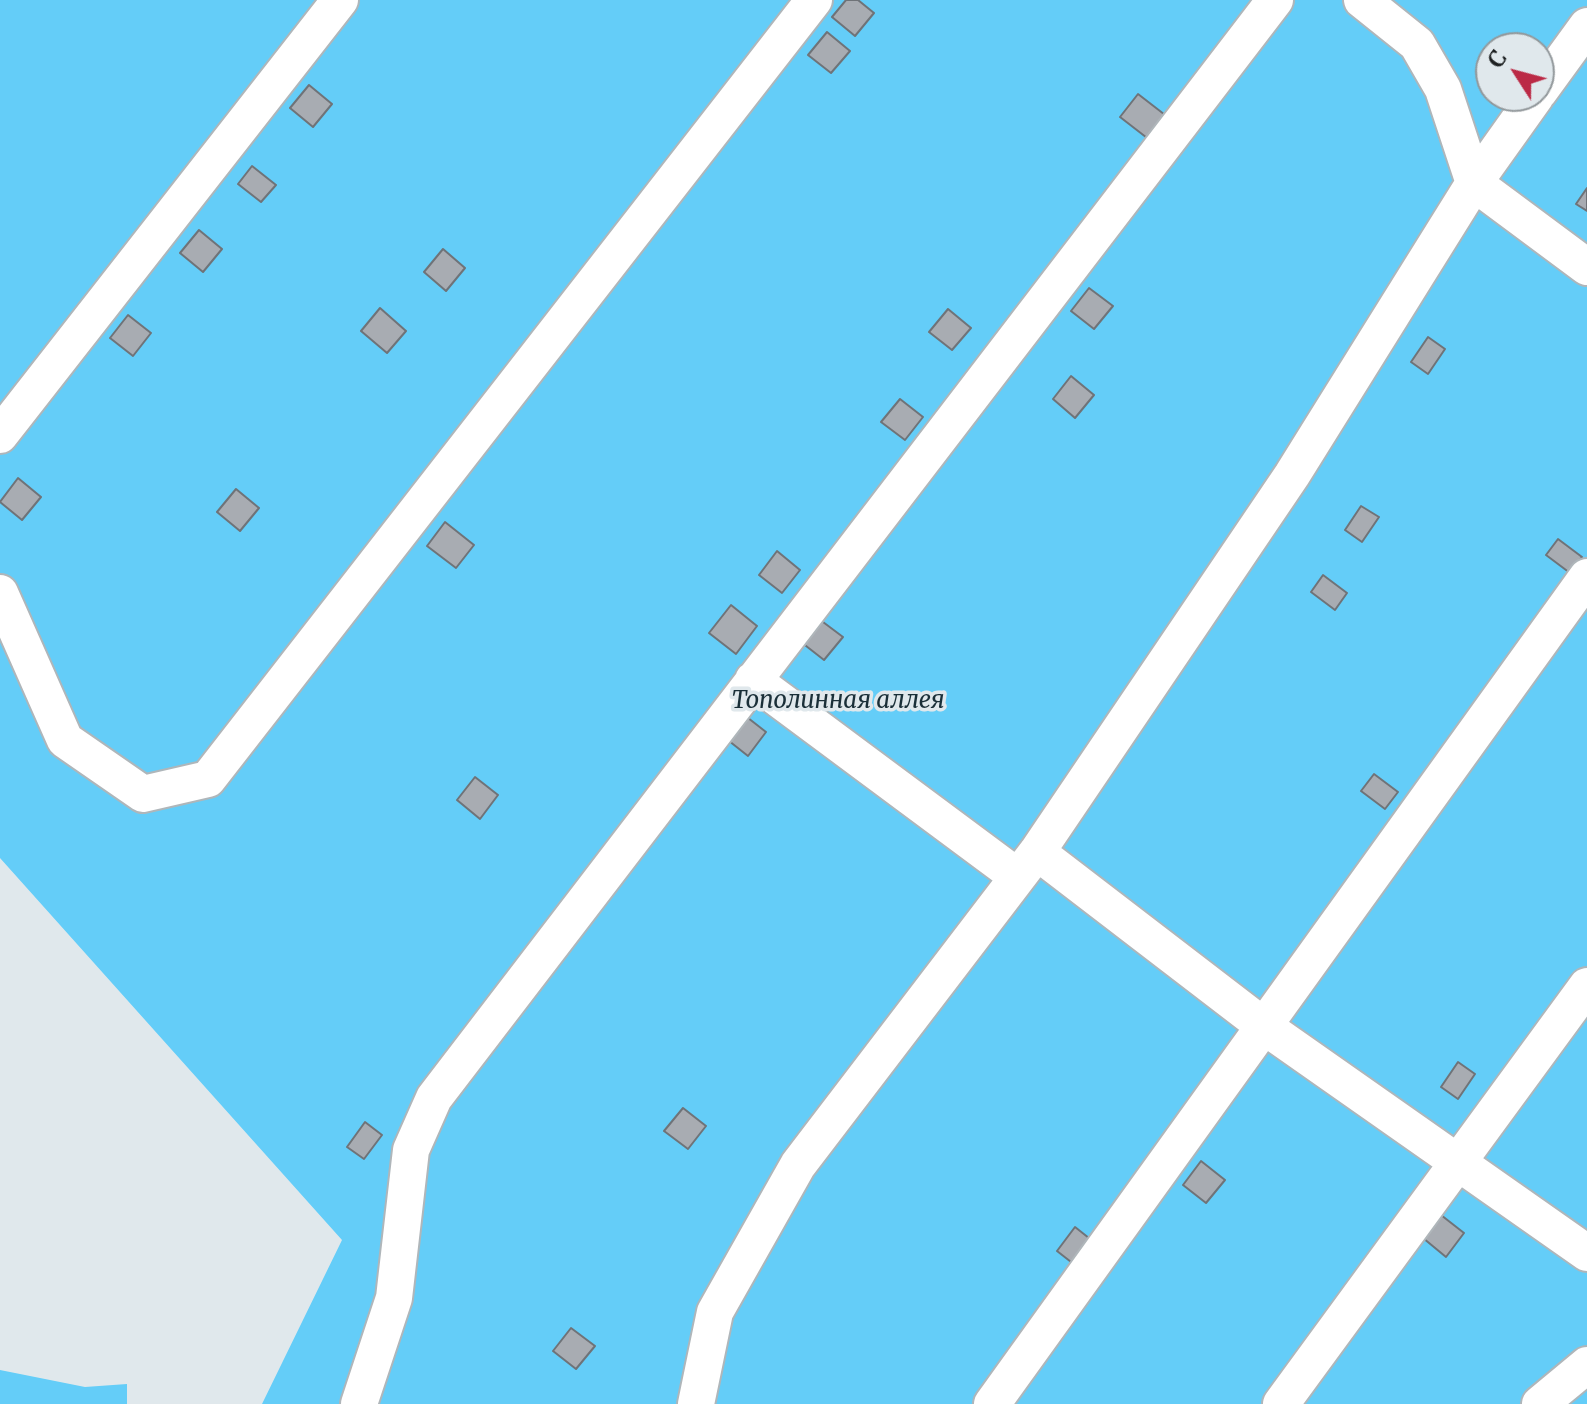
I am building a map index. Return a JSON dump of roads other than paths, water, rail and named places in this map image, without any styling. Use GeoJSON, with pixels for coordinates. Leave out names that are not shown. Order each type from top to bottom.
{"type":"FeatureCollection","features":[{"type":"Feature","properties":{"kind":"street"},"geometry":{"type":"LineString","coordinates":[[0,435],[340,0]]}},
{"type":"Feature","properties":{"kind":"street"},"geometry":{"type":"LineString","coordinates":[[0,593],[65,740],[143,794],[208,779],[814,0]]}},
{"type":"Feature","properties":{"kind":"street"},"geometry":{"type":"LineString","coordinates":[[359,1404],[394,1298],[411,1150],[434,1098],[1275,0]]}},
{"type":"Feature","properties":{"kind":"street"},"geometry":{"type":"LineString","coordinates":[[1362,0],[1417,44],[1443,89],[1474,183],[1587,267]]}},
{"type":"Feature","properties":{"kind":"street"},"geometry":{"type":"LineString","coordinates":[[1555,70],[1587,26]]}},
{"type":"Feature","properties":{"kind":"street"},"geometry":{"type":"LineString","coordinates":[[696,1404],[715,1312],[798,1165],[1028,865],[1292,475],[1474,183],[1525,112]]}},
{"type":"Feature","properties":{"kind":"street"},"geometry":{"type":"LineString","coordinates":[[992,1404],[1587,577]]}},
{"type":"Feature","properties":{"kind":"street"},"geometry":{"type":"LineString","coordinates":[[753,680],[1265,1027],[1587,1253]]}},
{"type":"Feature","properties":{"kind":"street"},"geometry":{"type":"LineString","coordinates":[[1281,1404],[1587,986]]}},
{"type":"Feature","properties":{"kind":"street"},"geometry":{"type":"LineString","coordinates":[[1540,1404],[1587,1365]]}},
{"type":"Feature","properties":{"kind":"park label","name":"Тополинная аллея"},"geometry":{"type":"Point","coordinates":[838,701]}}]}
